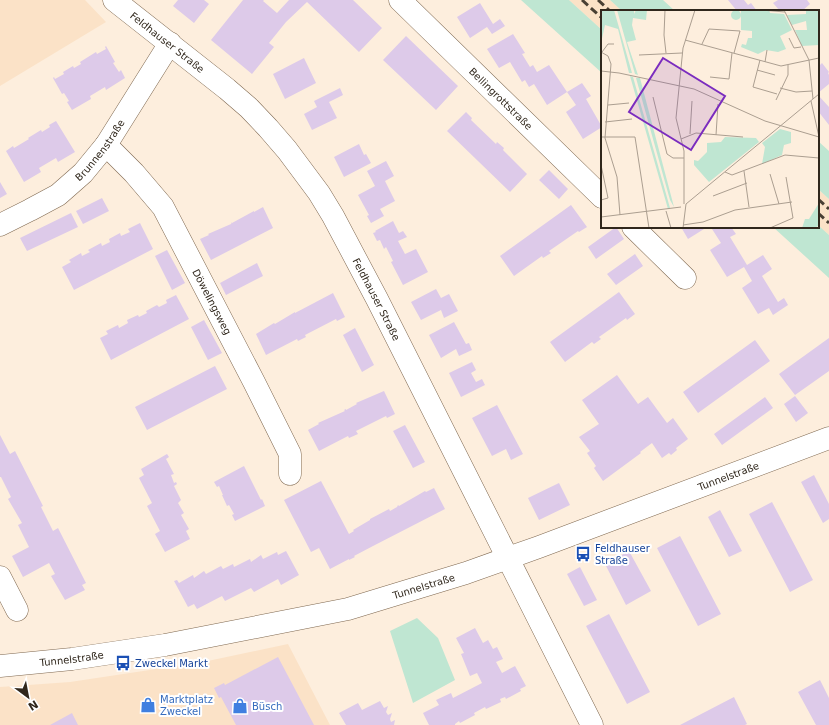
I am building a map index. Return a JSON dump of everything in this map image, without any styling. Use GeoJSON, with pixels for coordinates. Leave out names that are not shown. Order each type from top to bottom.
{"type":"FeatureCollection","features":[{"type":"Feature","properties":{"kind":"street","name":"Feldhauser Straße"},"geometry":{"type":"LineString","coordinates":[[114,0],[227,89],[254,113],[287,150],[319,193],[333,216],[376,299],[508,558],[573,691],[592,725]]}},
{"type":"Feature","properties":{"kind":"street","name":"Bellingrottstraße"},"geometry":{"type":"LineString","coordinates":[[400,0],[601,196]]}},
{"type":"Feature","properties":{"kind":"street","name":"Brunnenstraße"},"geometry":{"type":"LineString","coordinates":[[0,225],[58,194],[83,173],[106,145],[170,43]]}},
{"type":"Feature","properties":{"kind":"street","name":"Döwelingsweg"},"geometry":{"type":"LineString","coordinates":[[106,145],[134,173],[162,207],[290,454],[290,474]]}},
{"type":"Feature","properties":{"kind":"street"},"geometry":{"type":"LineString","coordinates":[[634,228],[686,278]]}},
{"type":"Feature","properties":{"kind":"street","name":"Tunnelstraße"},"geometry":{"type":"LineString","coordinates":[[0,666],[72,659],[164,645],[341,610],[466,573],[829,438]]}},
{"type":"Feature","properties":{"kind":"street"},"geometry":{"type":"LineString","coordinates":[[0,577],[17,610]]}},
{"type":"Feature","properties":{"kind":"shaded area"},"geometry":{"type":"Polygon","coordinates":[[[0,0],[85,0],[106,22],[0,86],[0,0]]]}},
{"type":"Feature","properties":{"kind":"shaded area"},"geometry":{"type":"Polygon","coordinates":[[[569,0],[610,0],[621,10],[601,10],[601,29],[569,0]]]}},
{"type":"Feature","properties":{"kind":"shaded area"},"geometry":{"type":"Polygon","coordinates":[[[819,190],[829,199],[829,235],[819,226],[819,190]]]}},
{"type":"Feature","properties":{"kind":"shaded area"},"geometry":{"type":"Polygon","coordinates":[[[288,644],[330,725],[0,725],[0,687],[70,682],[203,662],[288,644]]]}},
{"type":"Feature","properties":{"kind":"green space"},"geometry":{"type":"Polygon","coordinates":[[[521,0],[569,0],[601,29],[601,72],[521,0]]]}},
{"type":"Feature","properties":{"kind":"green space"},"geometry":{"type":"Polygon","coordinates":[[[610,0],[663,0],[674,10],[621,10],[610,0]]]}},
{"type":"Feature","properties":{"kind":"green space"},"geometry":{"type":"Polygon","coordinates":[[[819,142],[829,151],[829,199],[819,190],[819,142]]]}},
{"type":"Feature","properties":{"kind":"green space"},"geometry":{"type":"Polygon","coordinates":[[[819,226],[829,235],[829,278],[774,228],[819,228],[819,226]]]}},
{"type":"Feature","properties":{"kind":"green space"},"geometry":{"type":"Polygon","coordinates":[[[417,618],[438,638],[455,680],[413,703],[390,631],[417,618]]]}},
{"type":"Feature","properties":{"kind":"building"},"geometry":{"type":"Polygon","coordinates":[[[178,0],[204,0],[209,4],[194,23],[173,6],[178,0]]]}},
{"type":"Feature","properties":{"kind":"building"},"geometry":{"type":"Polygon","coordinates":[[[243,0],[264,0],[263,1],[277,13],[289,0],[353,0],[382,28],[359,52],[307,2],[286,22],[269,43],[274,47],[252,74],[211,40],[243,0]]]}},
{"type":"Feature","properties":{"kind":"building"},"geometry":{"type":"Polygon","coordinates":[[[728,0],[744,0],[748,5],[751,3],[756,10],[736,10],[728,0]]]}},
{"type":"Feature","properties":{"kind":"building"},"geometry":{"type":"Polygon","coordinates":[[[778,0],[807,0],[810,4],[803,10],[779,10],[773,3],[778,0]]]}},
{"type":"Feature","properties":{"kind":"building"},"geometry":{"type":"Polygon","coordinates":[[[480,3],[493,24],[500,19],[505,26],[492,34],[487,27],[470,38],[457,17],[480,3]]]}},
{"type":"Feature","properties":{"kind":"building"},"geometry":{"type":"Polygon","coordinates":[[[513,34],[525,53],[522,54],[530,67],[533,65],[537,72],[549,65],[567,92],[547,105],[534,84],[529,87],[525,80],[522,82],[510,62],[499,68],[487,49],[513,34]]]}},
{"type":"Feature","properties":{"kind":"building"},"geometry":{"type":"Polygon","coordinates":[[[406,36],[458,86],[436,110],[383,60],[406,36]]]}},
{"type":"Feature","properties":{"kind":"building"},"geometry":{"type":"Polygon","coordinates":[[[106,46],[115,62],[113,63],[119,72],[121,70],[125,78],[106,90],[105,87],[90,96],[91,99],[72,110],[67,102],[69,101],[64,93],[62,94],[53,78],[54,77],[55,79],[64,74],[63,72],[73,66],[74,68],[81,64],[80,62],[96,52],[97,54],[106,49],[106,46]]]}},
{"type":"Feature","properties":{"kind":"building"},"geometry":{"type":"Polygon","coordinates":[[[304,58],[316,83],[285,99],[273,74],[304,58]]]}},
{"type":"Feature","properties":{"kind":"building"},"geometry":{"type":"Polygon","coordinates":[[[822,63],[829,72],[829,84],[819,92],[819,66],[822,63]]]}},
{"type":"Feature","properties":{"kind":"building"},"geometry":{"type":"Polygon","coordinates":[[[582,83],[591,96],[586,99],[601,125],[601,128],[583,139],[566,112],[576,105],[567,92],[582,83]]]}},
{"type":"Feature","properties":{"kind":"building"},"geometry":{"type":"Polygon","coordinates":[[[340,88],[343,95],[329,102],[337,118],[312,130],[304,114],[317,107],[314,101],[340,88]]]}},
{"type":"Feature","properties":{"kind":"building"},"geometry":{"type":"Polygon","coordinates":[[[819,96],[829,107],[829,125],[819,112],[819,96]]]}},
{"type":"Feature","properties":{"kind":"building"},"geometry":{"type":"Polygon","coordinates":[[[466,112],[472,118],[471,120],[496,144],[497,142],[504,148],[503,150],[527,174],[510,192],[447,131],[466,112]]]}},
{"type":"Feature","properties":{"kind":"building"},"geometry":{"type":"Polygon","coordinates":[[[56,121],[75,152],[58,162],[56,158],[39,168],[41,172],[24,182],[6,151],[29,139],[28,138],[41,130],[42,132],[56,121]]]}},
{"type":"Feature","properties":{"kind":"building"},"geometry":{"type":"Polygon","coordinates":[[[359,144],[364,155],[366,154],[371,163],[344,177],[334,157],[359,144]]]}},
{"type":"Feature","properties":{"kind":"building"},"geometry":{"type":"Polygon","coordinates":[[[386,161],[394,176],[385,181],[395,201],[380,209],[384,216],[371,223],[367,216],[369,215],[358,195],[375,186],[367,171],[386,161]]]}},
{"type":"Feature","properties":{"kind":"building"},"geometry":{"type":"Polygon","coordinates":[[[549,170],[568,189],[559,199],[539,180],[549,170]]]}},
{"type":"Feature","properties":{"kind":"building"},"geometry":{"type":"Polygon","coordinates":[[[0,182],[7,194],[0,198],[0,182]]]}},
{"type":"Feature","properties":{"kind":"building"},"geometry":{"type":"Polygon","coordinates":[[[102,198],[109,211],[83,224],[76,211],[102,198]]]}},
{"type":"Feature","properties":{"kind":"building"},"geometry":{"type":"Polygon","coordinates":[[[571,205],[587,227],[579,232],[578,231],[549,251],[551,253],[543,258],[542,256],[514,276],[500,256],[571,205]]]}},
{"type":"Feature","properties":{"kind":"building"},"geometry":{"type":"Polygon","coordinates":[[[263,207],[273,228],[211,260],[200,239],[263,207]]]}},
{"type":"Feature","properties":{"kind":"building"},"geometry":{"type":"Polygon","coordinates":[[[71,213],[78,227],[27,251],[20,238],[71,213]]]}},
{"type":"Feature","properties":{"kind":"building"},"geometry":{"type":"Polygon","coordinates":[[[393,221],[399,233],[403,231],[407,237],[398,241],[405,254],[416,249],[428,272],[403,285],[391,262],[393,261],[386,247],[384,249],[380,240],[377,241],[373,233],[393,221]]]}},
{"type":"Feature","properties":{"kind":"building"},"geometry":{"type":"Polygon","coordinates":[[[140,223],[153,249],[74,290],[62,267],[71,262],[69,260],[81,253],[82,256],[90,252],[88,250],[101,243],[102,246],[110,242],[109,239],[120,233],[121,236],[130,232],[128,229],[140,223]]]}},
{"type":"Feature","properties":{"kind":"building"},"geometry":{"type":"Polygon","coordinates":[[[615,228],[617,228],[624,239],[596,259],[588,247],[615,228]]]}},
{"type":"Feature","properties":{"kind":"building"},"geometry":{"type":"Polygon","coordinates":[[[682,228],[704,228],[704,229],[688,239],[682,228]]]}},
{"type":"Feature","properties":{"kind":"building"},"geometry":{"type":"Polygon","coordinates":[[[732,228],[736,234],[730,237],[747,265],[763,255],[772,269],[762,276],[778,302],[784,298],[788,305],[773,315],[769,308],[758,314],[742,288],[752,281],[744,267],[727,277],[710,250],[721,243],[712,229],[732,228]]]}},
{"type":"Feature","properties":{"kind":"building"},"geometry":{"type":"Polygon","coordinates":[[[167,250],[185,283],[172,290],[155,256],[167,250]]]}},
{"type":"Feature","properties":{"kind":"building"},"geometry":{"type":"Polygon","coordinates":[[[635,254],[643,266],[616,285],[607,274],[635,254]]]}},
{"type":"Feature","properties":{"kind":"building"},"geometry":{"type":"Polygon","coordinates":[[[257,263],[263,276],[226,295],[220,283],[257,263]]]}},
{"type":"Feature","properties":{"kind":"building"},"geometry":{"type":"Polygon","coordinates":[[[436,289],[441,298],[449,294],[458,311],[444,318],[441,310],[421,320],[411,302],[436,289]]]}},
{"type":"Feature","properties":{"kind":"building"},"geometry":{"type":"Polygon","coordinates":[[[619,292],[635,314],[627,320],[626,318],[599,337],[601,339],[594,344],[592,342],[565,362],[550,342],[619,292]]]}},
{"type":"Feature","properties":{"kind":"building"},"geometry":{"type":"Polygon","coordinates":[[[333,293],[345,317],[337,321],[336,319],[305,335],[306,337],[298,341],[297,339],[266,355],[256,334],[274,323],[275,324],[333,293]]]}},
{"type":"Feature","properties":{"kind":"building"},"geometry":{"type":"Polygon","coordinates":[[[176,295],[189,319],[111,360],[100,338],[108,334],[106,331],[118,325],[119,328],[128,323],[127,320],[147,313],[146,311],[157,305],[159,307],[167,303],[166,300],[176,295]]]}},
{"type":"Feature","properties":{"kind":"building"},"geometry":{"type":"Polygon","coordinates":[[[204,320],[222,353],[208,360],[191,327],[204,320]]]}},
{"type":"Feature","properties":{"kind":"building"},"geometry":{"type":"Polygon","coordinates":[[[454,322],[466,344],[469,343],[472,350],[459,356],[456,349],[441,358],[429,335],[454,322]]]}},
{"type":"Feature","properties":{"kind":"building"},"geometry":{"type":"Polygon","coordinates":[[[355,328],[374,365],[362,372],[343,335],[355,328]]]}},
{"type":"Feature","properties":{"kind":"building"},"geometry":{"type":"Polygon","coordinates":[[[829,338],[829,371],[795,395],[779,374],[829,338]]]}},
{"type":"Feature","properties":{"kind":"building"},"geometry":{"type":"Polygon","coordinates":[[[755,340],[770,361],[698,413],[683,392],[755,340]]]}},
{"type":"Feature","properties":{"kind":"building"},"geometry":{"type":"Polygon","coordinates":[[[472,362],[476,370],[471,373],[476,382],[482,379],[485,385],[461,397],[449,373],[472,362]]]}},
{"type":"Feature","properties":{"kind":"building"},"geometry":{"type":"Polygon","coordinates":[[[215,366],[227,389],[147,430],[135,407],[215,366]]]}},
{"type":"Feature","properties":{"kind":"building"},"geometry":{"type":"Polygon","coordinates":[[[617,375],[638,404],[648,397],[667,423],[673,418],[688,439],[676,448],[677,450],[671,455],[669,453],[662,458],[652,443],[603,481],[594,468],[596,466],[587,453],[590,451],[579,437],[599,424],[582,400],[617,375]]]}},
{"type":"Feature","properties":{"kind":"building"},"geometry":{"type":"Polygon","coordinates":[[[384,391],[395,414],[387,418],[386,416],[356,431],[358,434],[349,438],[348,436],[319,451],[308,430],[319,424],[318,423],[345,411],[344,410],[357,404],[356,403],[384,391]]]}},
{"type":"Feature","properties":{"kind":"building"},"geometry":{"type":"Polygon","coordinates":[[[795,396],[808,413],[796,422],[784,404],[795,396]]]}},
{"type":"Feature","properties":{"kind":"building"},"geometry":{"type":"Polygon","coordinates":[[[765,397],[773,408],[722,445],[714,434],[765,397]]]}},
{"type":"Feature","properties":{"kind":"building"},"geometry":{"type":"Polygon","coordinates":[[[497,405],[523,454],[511,460],[506,449],[492,456],[472,418],[497,405]]]}},
{"type":"Feature","properties":{"kind":"building"},"geometry":{"type":"Polygon","coordinates":[[[405,425],[425,462],[413,468],[393,431],[405,425]]]}},
{"type":"Feature","properties":{"kind":"building"},"geometry":{"type":"Polygon","coordinates":[[[0,435],[10,454],[15,451],[43,506],[41,507],[53,531],[58,528],[86,583],[82,585],[85,590],[65,600],[51,576],[55,574],[49,563],[23,577],[12,556],[29,547],[18,525],[22,523],[8,499],[11,497],[0,477],[0,435]]]}},
{"type":"Feature","properties":{"kind":"building"},"geometry":{"type":"Polygon","coordinates":[[[167,454],[169,457],[166,459],[174,474],[171,475],[174,483],[176,482],[177,484],[174,486],[181,500],[178,503],[184,513],[181,515],[189,529],[186,531],[190,539],[165,552],[155,534],[160,531],[147,506],[152,503],[139,478],[144,475],[141,469],[167,454]]]}},
{"type":"Feature","properties":{"kind":"building"},"geometry":{"type":"Polygon","coordinates":[[[244,466],[265,506],[235,521],[232,515],[234,514],[229,505],[227,506],[219,486],[217,487],[214,482],[244,466]]]}},
{"type":"Feature","properties":{"kind":"building"},"geometry":{"type":"Polygon","coordinates":[[[814,475],[829,504],[829,519],[823,523],[801,482],[814,475]]]}},
{"type":"Feature","properties":{"kind":"building"},"geometry":{"type":"Polygon","coordinates":[[[321,481],[349,534],[370,519],[389,509],[390,511],[398,505],[399,506],[425,491],[426,492],[434,488],[445,509],[330,569],[319,548],[311,552],[284,500],[321,481]]]}},
{"type":"Feature","properties":{"kind":"building"},"geometry":{"type":"Polygon","coordinates":[[[559,483],[570,505],[539,520],[528,498],[559,483]]]}},
{"type":"Feature","properties":{"kind":"building"},"geometry":{"type":"Polygon","coordinates":[[[772,502],[813,580],[790,592],[749,514],[772,502]]]}},
{"type":"Feature","properties":{"kind":"building"},"geometry":{"type":"Polygon","coordinates":[[[720,510],[742,551],[729,557],[708,517],[720,510]]]}},
{"type":"Feature","properties":{"kind":"building"},"geometry":{"type":"Polygon","coordinates":[[[680,536],[721,614],[698,626],[657,548],[680,536]]]}},
{"type":"Feature","properties":{"kind":"building"},"geometry":{"type":"Polygon","coordinates":[[[286,551],[299,575],[281,585],[278,579],[254,592],[251,588],[225,601],[222,596],[197,609],[194,604],[188,607],[174,581],[177,580],[179,583],[193,575],[194,578],[204,571],[206,574],[221,566],[223,569],[233,564],[234,567],[250,559],[251,562],[261,555],[263,559],[277,552],[278,555],[286,551]]]}},
{"type":"Feature","properties":{"kind":"building"},"geometry":{"type":"Polygon","coordinates":[[[629,551],[651,591],[626,605],[605,564],[629,551]]]}},
{"type":"Feature","properties":{"kind":"building"},"geometry":{"type":"Polygon","coordinates":[[[580,567],[597,600],[584,606],[567,574],[580,567]]]}},
{"type":"Feature","properties":{"kind":"building"},"geometry":{"type":"Polygon","coordinates":[[[609,614],[650,692],[627,704],[586,626],[609,614]]]}},
{"type":"Feature","properties":{"kind":"building"},"geometry":{"type":"Polygon","coordinates":[[[475,628],[483,643],[488,640],[493,649],[497,647],[503,659],[496,662],[502,673],[515,666],[526,686],[520,689],[521,691],[506,699],[505,697],[500,699],[501,702],[486,709],[485,707],[474,713],[475,715],[460,723],[459,721],[455,725],[429,725],[423,713],[439,705],[436,700],[451,693],[453,698],[482,683],[477,673],[470,676],[461,654],[464,653],[456,638],[475,628]]]}},
{"type":"Feature","properties":{"kind":"building"},"geometry":{"type":"Polygon","coordinates":[[[278,657],[314,725],[236,725],[221,697],[219,698],[214,688],[224,683],[225,685],[278,657]]]}},
{"type":"Feature","properties":{"kind":"building"},"geometry":{"type":"Polygon","coordinates":[[[820,680],[829,698],[829,725],[816,725],[798,692],[820,680]]]}},
{"type":"Feature","properties":{"kind":"building"},"geometry":{"type":"Polygon","coordinates":[[[734,697],[747,724],[680,725],[734,697]]]}},
{"type":"Feature","properties":{"kind":"building"},"geometry":{"type":"Polygon","coordinates":[[[380,701],[384,708],[388,706],[386,712],[388,715],[392,713],[390,719],[391,722],[395,720],[394,725],[346,725],[339,713],[358,703],[362,710],[380,701]]]}},
{"type":"Feature","properties":{"kind":"building"},"geometry":{"type":"Polygon","coordinates":[[[72,713],[78,725],[50,725],[72,713]]]}},
{"type":"Feature","properties":{"kind":"railway"},"geometry":{"type":"LineString","coordinates":[[582,0],[601,17]]}},
{"type":"Feature","properties":{"kind":"railway"},"geometry":{"type":"LineString","coordinates":[[598,0],[609,10]]}},
{"type":"Feature","properties":{"kind":"railway"},"geometry":{"type":"LineString","coordinates":[[819,200],[829,209]]}},
{"type":"Feature","properties":{"kind":"railway"},"geometry":{"type":"LineString","coordinates":[[819,214],[829,223]]}},
{"type":"Feature","properties":{"kind":"place","name":"Feldhauser Straße"},"geometry":{"type":"Point","coordinates":[583,554]}},
{"type":"Feature","properties":{"kind":"place","name":"Zweckel Markt"},"geometry":{"type":"Point","coordinates":[123,663]}},
{"type":"Feature","properties":{"kind":"place","name":"Marktplatz Zweckel"},"geometry":{"type":"Point","coordinates":[148,705]}},
{"type":"Feature","properties":{"kind":"place","name":"Büsch"},"geometry":{"type":"Point","coordinates":[240,706]}}]}
